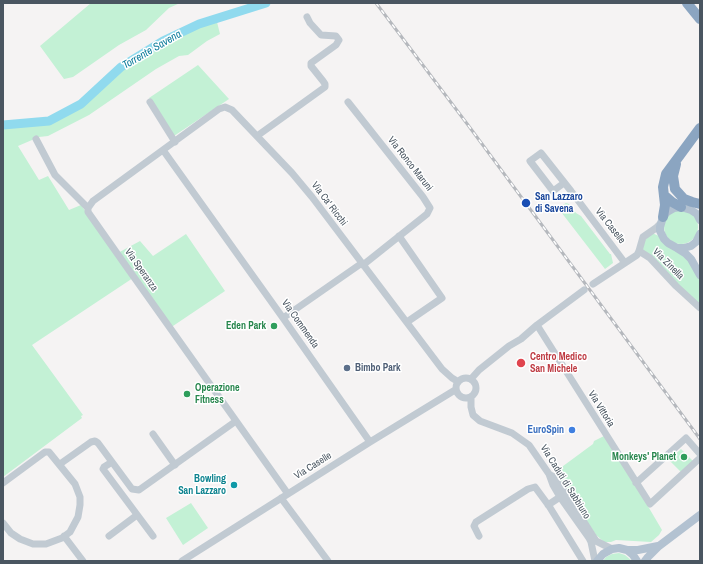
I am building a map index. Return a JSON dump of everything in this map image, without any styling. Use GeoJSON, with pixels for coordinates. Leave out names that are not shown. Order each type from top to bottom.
{"type":"FeatureCollection","features":[{"type":"Feature","properties":{"kind":"highway"},"geometry":{"type":"LineString","coordinates":[[687,3],[700,19]]}},
{"type":"Feature","properties":{"kind":"highway"},"geometry":{"type":"LineString","coordinates":[[693,3],[700,11]]}},
{"type":"Feature","properties":{"kind":"highway"},"geometry":{"type":"LineString","coordinates":[[662,220],[666,205],[663,187],[666,174],[700,128]]}},
{"type":"Feature","properties":{"kind":"highway"},"geometry":{"type":"LineString","coordinates":[[681,153],[673,171],[675,189],[684,199],[700,204]]}},
{"type":"Feature","properties":{"kind":"highway"},"geometry":{"type":"LineString","coordinates":[[665,196],[681,207]]}},
{"type":"Feature","properties":{"kind":"main road"},"geometry":{"type":"LineString","coordinates":[[681,207],[696,210],[700,220]]}},
{"type":"Feature","properties":{"kind":"main road","name":"Via Caselle"},"geometry":{"type":"LineString","coordinates":[[662,220],[667,212],[674,208],[681,207]]}},
{"type":"Feature","properties":{"kind":"main road"},"geometry":{"type":"LineString","coordinates":[[662,220],[660,231],[664,239],[691,259],[700,275]]}},
{"type":"Feature","properties":{"kind":"main road"},"geometry":{"type":"LineString","coordinates":[[677,248],[687,247],[698,238]]}},
{"type":"Feature","properties":{"kind":"main road"},"geometry":{"type":"LineString","coordinates":[[691,259],[692,251],[698,238]]}},
{"type":"Feature","properties":{"kind":"main road"},"geometry":{"type":"LineString","coordinates":[[645,561],[659,546],[700,515]]}},
{"type":"Feature","properties":{"kind":"main road"},"geometry":{"type":"LineString","coordinates":[[596,561],[603,554],[612,549],[619,548],[638,550],[659,546]]}},
{"type":"Feature","properties":{"kind":"main road"},"geometry":{"type":"LineString","coordinates":[[627,550],[637,561]]}},
{"type":"Feature","properties":{"kind":"street"},"geometry":{"type":"LineString","coordinates":[[257,136],[325,87],[324,81],[311,66],[311,63],[336,45],[339,40],[336,36],[321,35],[310,24],[307,17]]}},
{"type":"Feature","properties":{"kind":"street"},"geometry":{"type":"LineString","coordinates":[[88,208],[93,201],[174,142],[150,102]]}},
{"type":"Feature","properties":{"kind":"street","name":"Via Ronco Maruni"},"geometry":{"type":"LineString","coordinates":[[283,318],[363,264],[427,214],[430,208],[348,102]]}},
{"type":"Feature","properties":{"kind":"street","name":"Via Ca' Ricchi"},"geometry":{"type":"LineString","coordinates":[[174,142],[219,109],[227,107],[233,111],[298,180],[442,369],[457,381]]}},
{"type":"Feature","properties":{"kind":"street","name":"Via Speranza"},"geometry":{"type":"LineString","coordinates":[[36,139],[55,175],[88,208],[91,217],[288,494]]}},
{"type":"Feature","properties":{"kind":"street","name":"Via Commenda"},"geometry":{"type":"LineString","coordinates":[[163,150],[370,442]]}},
{"type":"Feature","properties":{"kind":"street","name":"Via Caselle"},"geometry":{"type":"LineString","coordinates":[[564,183],[553,191],[530,161],[541,153],[564,183],[625,263]]}},
{"type":"Feature","properties":{"kind":"street","name":"Via Caselle"},"geometry":{"type":"LineString","coordinates":[[593,284],[637,255],[643,237],[656,228],[662,220]]}},
{"type":"Feature","properties":{"kind":"street"},"geometry":{"type":"LineString","coordinates":[[649,233],[656,234],[664,239]]}},
{"type":"Feature","properties":{"kind":"street"},"geometry":{"type":"LineString","coordinates":[[399,236],[442,298],[407,322]]}},
{"type":"Feature","properties":{"kind":"street","name":"Via Zinella"},"geometry":{"type":"LineString","coordinates":[[639,251],[650,258],[676,286],[700,308]]}},
{"type":"Feature","properties":{"kind":"street"},"geometry":{"type":"LineString","coordinates":[[470,379],[476,386],[475,393],[468,398],[458,395],[455,390],[457,381],[470,379],[509,346],[521,339],[537,325],[584,290]]}},
{"type":"Feature","properties":{"kind":"street","name":"Via Vittoria"},"geometry":{"type":"LineString","coordinates":[[537,325],[650,504],[700,458]]}},
{"type":"Feature","properties":{"kind":"street","name":"Via Caselle"},"geometry":{"type":"LineString","coordinates":[[182,561],[455,390]]}},
{"type":"Feature","properties":{"kind":"street","name":"Via Caduti di Sabbiuno"},"geometry":{"type":"LineString","coordinates":[[462,397],[471,407],[473,415],[480,421],[505,430],[526,442],[549,474],[553,486],[560,497],[589,538],[596,561]]}},
{"type":"Feature","properties":{"kind":"street"},"geometry":{"type":"LineString","coordinates":[[471,397],[471,407]]}},
{"type":"Feature","properties":{"kind":"street"},"geometry":{"type":"LineString","coordinates":[[60,464],[93,441],[98,443],[132,489],[135,490],[142,488],[236,420]]}},
{"type":"Feature","properties":{"kind":"street"},"geometry":{"type":"LineString","coordinates":[[153,434],[175,465]]}},
{"type":"Feature","properties":{"kind":"street"},"geometry":{"type":"LineString","coordinates":[[636,483],[686,438],[700,454]]}},
{"type":"Feature","properties":{"kind":"street"},"geometry":{"type":"LineString","coordinates":[[3,483],[45,452],[49,452],[75,484],[80,501],[77,520],[72,528],[64,536],[46,544],[33,544],[24,541],[16,536],[3,523]]}},
{"type":"Feature","properties":{"kind":"street"},"geometry":{"type":"LineString","coordinates":[[112,462],[103,469],[153,536]]}},
{"type":"Feature","properties":{"kind":"street"},"geometry":{"type":"LineString","coordinates":[[549,474],[554,477],[563,489],[596,541],[612,549]]}},
{"type":"Feature","properties":{"kind":"street"},"geometry":{"type":"LineString","coordinates":[[479,536],[474,526],[476,522],[532,487],[535,487],[583,561]]}},
{"type":"Feature","properties":{"kind":"street"},"geometry":{"type":"LineString","coordinates":[[548,505],[560,497]]}},
{"type":"Feature","properties":{"kind":"street"},"geometry":{"type":"LineString","coordinates":[[282,498],[328,561]]}},
{"type":"Feature","properties":{"kind":"street"},"geometry":{"type":"LineString","coordinates":[[109,536],[137,516]]}},
{"type":"Feature","properties":{"kind":"street"},"geometry":{"type":"LineString","coordinates":[[64,536],[83,561]]}},
{"type":"Feature","properties":{"kind":"green space"},"geometry":{"type":"Polygon","coordinates":[[[91,3],[180,3],[169,8],[146,30],[119,45],[73,77],[64,79],[40,46],[91,3]]]}},
{"type":"Feature","properties":{"kind":"green space"},"geometry":{"type":"Polygon","coordinates":[[[216,18],[220,34],[207,41],[188,55],[179,56],[156,69],[89,115],[48,136],[39,137],[18,146],[39,180],[48,176],[69,210],[81,205],[116,254],[140,241],[153,256],[186,234],[225,291],[170,328],[133,278],[32,345],[83,415],[81,416],[82,418],[3,477],[3,125],[49,121],[81,104],[121,67],[163,41],[199,24],[216,18]]]}},
{"type":"Feature","properties":{"kind":"green space"},"geometry":{"type":"Polygon","coordinates":[[[198,65],[229,99],[174,136],[149,98],[198,65]]]}},
{"type":"Feature","properties":{"kind":"green space"},"geometry":{"type":"Polygon","coordinates":[[[566,203],[569,204],[576,213],[581,216],[611,254],[613,263],[605,269],[558,208],[566,203]]]}},
{"type":"Feature","properties":{"kind":"green space"},"geometry":{"type":"Polygon","coordinates":[[[681,210],[693,215],[698,227],[693,239],[681,244],[669,239],[664,227],[669,215],[681,210]]]}},
{"type":"Feature","properties":{"kind":"green space"},"geometry":{"type":"Polygon","coordinates":[[[652,233],[677,248],[700,275],[700,308],[640,248],[641,244],[652,233]]]}},
{"type":"Feature","properties":{"kind":"green space"},"geometry":{"type":"Polygon","coordinates":[[[606,435],[662,530],[651,542],[616,540],[604,542],[596,535],[555,472],[593,444],[594,441],[606,435]]]}},
{"type":"Feature","properties":{"kind":"green space"},"geometry":{"type":"Polygon","coordinates":[[[681,449],[693,461],[681,472],[669,460],[681,449]]]}},
{"type":"Feature","properties":{"kind":"green space"},"geometry":{"type":"Polygon","coordinates":[[[191,503],[208,528],[183,545],[166,518],[191,503]]]}},
{"type":"Feature","properties":{"kind":"green space"},"geometry":{"type":"Polygon","coordinates":[[[619,553],[625,555],[632,561],[603,561],[606,557],[612,554],[619,553]]]}},
{"type":"Feature","properties":{"kind":"waterway","name":"Torrente Savena"},"geometry":{"type":"LineString","coordinates":[[3,125],[49,121],[81,104],[121,67],[163,41],[199,24],[266,3]]}},
{"type":"Feature","properties":{"kind":"railway"},"geometry":{"type":"LineString","coordinates":[[376,3],[700,439]]}},
{"type":"Feature","properties":{"kind":"place","name":"San Lazzaro di Savena"},"geometry":{"type":"Point","coordinates":[526,203]}},
{"type":"Feature","properties":{"kind":"place","name":"Eden Park"},"geometry":{"type":"Point","coordinates":[274,326]}},
{"type":"Feature","properties":{"kind":"place","name":"Centro Medico San Michele"},"geometry":{"type":"Point","coordinates":[521,363]}},
{"type":"Feature","properties":{"kind":"place","name":"Bimbo Park"},"geometry":{"type":"Point","coordinates":[347,368]}},
{"type":"Feature","properties":{"kind":"place","name":"Operazione Fitness"},"geometry":{"type":"Point","coordinates":[187,394]}},
{"type":"Feature","properties":{"kind":"place","name":"EuroSpin"},"geometry":{"type":"Point","coordinates":[572,430]}},
{"type":"Feature","properties":{"kind":"place","name":"Monkeys' Planet"},"geometry":{"type":"Point","coordinates":[684,457]}},
{"type":"Feature","properties":{"kind":"place","name":"Bowling San Lazzaro"},"geometry":{"type":"Point","coordinates":[234,485]}}]}
